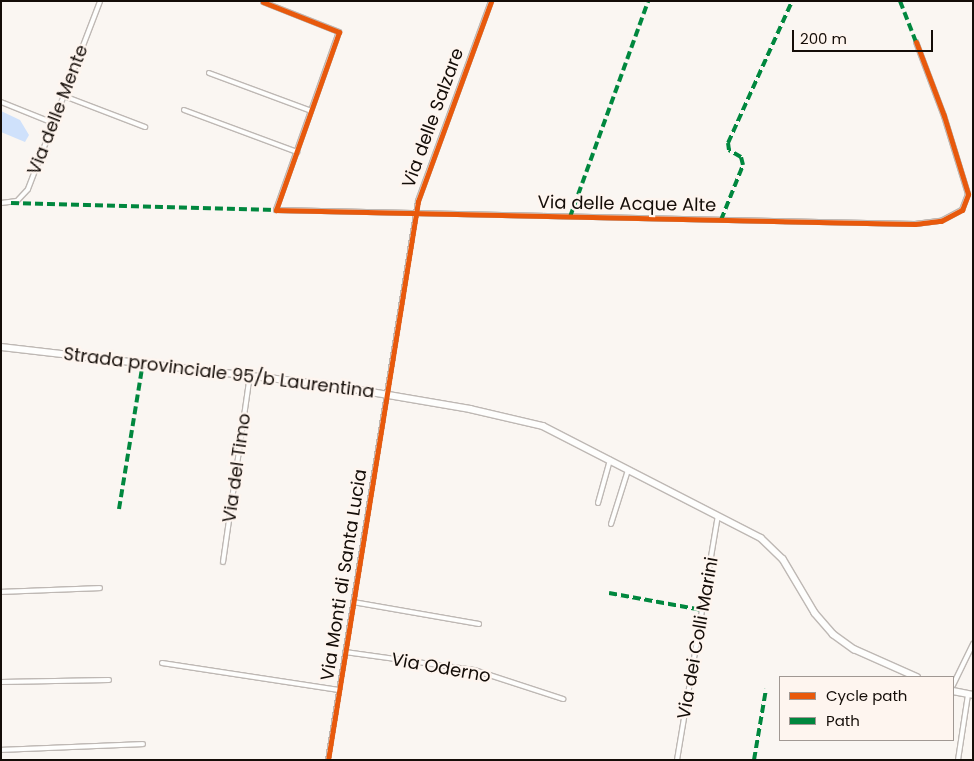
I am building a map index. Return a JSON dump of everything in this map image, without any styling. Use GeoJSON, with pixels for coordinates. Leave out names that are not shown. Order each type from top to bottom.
{"type":"FeatureCollection","features":[{"type":"Feature","properties":{"kind":"main road","name":"Strada provinciale 95/b Laurentina"},"geometry":{"type":"LineString","coordinates":[[1,347],[250,374],[386,394],[535,423],[757,535],[777,552],[815,613],[836,636],[857,650],[915,676]]}},
{"type":"Feature","properties":{"kind":"main road"},"geometry":{"type":"LineString","coordinates":[[954,691],[970,695]]}},
{"type":"Feature","properties":{"kind":"street","name":"Via delle Mente"},"geometry":{"type":"LineString","coordinates":[[1,203],[16,201],[26,192],[100,1]]}},
{"type":"Feature","properties":{"kind":"street","name":"Via delle Salzare"},"geometry":{"type":"LineString","coordinates":[[386,394],[422,185],[491,1]]}},
{"type":"Feature","properties":{"kind":"street"},"geometry":{"type":"LineString","coordinates":[[184,110],[297,152],[339,31],[263,2]]}},
{"type":"Feature","properties":{"kind":"street","name":"Via delle Acque Alte"},"geometry":{"type":"LineString","coordinates":[[297,152],[276,210],[918,224],[953,217],[963,209],[968,200],[944,116],[916,42]]}},
{"type":"Feature","properties":{"kind":"street"},"geometry":{"type":"LineString","coordinates":[[209,73],[311,111]]}},
{"type":"Feature","properties":{"kind":"street"},"geometry":{"type":"LineString","coordinates":[[64,96],[145,127]]}},
{"type":"Feature","properties":{"kind":"street"},"geometry":{"type":"LineString","coordinates":[[1,102],[53,123]]}},
{"type":"Feature","properties":{"kind":"street","name":"Via del Timo"},"geometry":{"type":"LineString","coordinates":[[223,562],[250,374]]}},
{"type":"Feature","properties":{"kind":"street","name":"Via Monti di Santa Lucia"},"geometry":{"type":"LineString","coordinates":[[328,760],[386,394]]}},
{"type":"Feature","properties":{"kind":"street"},"geometry":{"type":"LineString","coordinates":[[598,503],[610,460]]}},
{"type":"Feature","properties":{"kind":"street"},"geometry":{"type":"LineString","coordinates":[[611,524],[628,470]]}},
{"type":"Feature","properties":{"kind":"street","name":"Via dei Colli Marini"},"geometry":{"type":"LineString","coordinates":[[677,760],[718,516]]}},
{"type":"Feature","properties":{"kind":"street"},"geometry":{"type":"LineString","coordinates":[[1,592],[100,588]]}},
{"type":"Feature","properties":{"kind":"street"},"geometry":{"type":"LineString","coordinates":[[353,602],[479,624]]}},
{"type":"Feature","properties":{"kind":"street"},"geometry":{"type":"LineString","coordinates":[[954,683],[973,644]]}},
{"type":"Feature","properties":{"kind":"street","name":"Via Oderno"},"geometry":{"type":"LineString","coordinates":[[345,652],[442,668],[471,670],[563,699]]}},
{"type":"Feature","properties":{"kind":"street"},"geometry":{"type":"LineString","coordinates":[[162,663],[339,690]]}},
{"type":"Feature","properties":{"kind":"street"},"geometry":{"type":"LineString","coordinates":[[1,682],[109,680]]}},
{"type":"Feature","properties":{"kind":"street"},"geometry":{"type":"LineString","coordinates":[[958,760],[970,695]]}},
{"type":"Feature","properties":{"kind":"street"},"geometry":{"type":"LineString","coordinates":[[1,750],[143,744]]}},
{"type":"Feature","properties":{"kind":"water"},"geometry":{"type":"Polygon","coordinates":[[[1,111],[20,120],[29,135],[25,142],[1,132],[1,111]]]}},
{"type":"Feature","properties":{"kind":"marked path"},"geometry":{"type":"LineString","coordinates":[[570,217],[648,1]]}},
{"type":"Feature","properties":{"kind":"marked path"},"geometry":{"type":"LineString","coordinates":[[721,220],[743,165],[741,157],[729,150],[728,143],[792,1]]}},
{"type":"Feature","properties":{"kind":"marked path"},"geometry":{"type":"LineString","coordinates":[[900,1],[916,42]]}},
{"type":"Feature","properties":{"kind":"marked path"},"geometry":{"type":"LineString","coordinates":[[11,203],[276,210]]}},
{"type":"Feature","properties":{"kind":"marked path"},"geometry":{"type":"LineString","coordinates":[[119,509],[143,363]]}},
{"type":"Feature","properties":{"kind":"marked path"},"geometry":{"type":"LineString","coordinates":[[609,593],[703,610]]}},
{"type":"Feature","properties":{"kind":"marked path"},"geometry":{"type":"LineString","coordinates":[[754,760],[766,689]]}},
{"type":"Feature","properties":{"kind":"cycle path"},"geometry":{"type":"LineString","coordinates":[[328,760],[418,201],[491,1]]}},
{"type":"Feature","properties":{"kind":"cycle path"},"geometry":{"type":"LineString","coordinates":[[263,2],[339,32],[276,210],[915,224],[941,221],[962,210],[968,194],[944,116],[916,42]]}}]}
